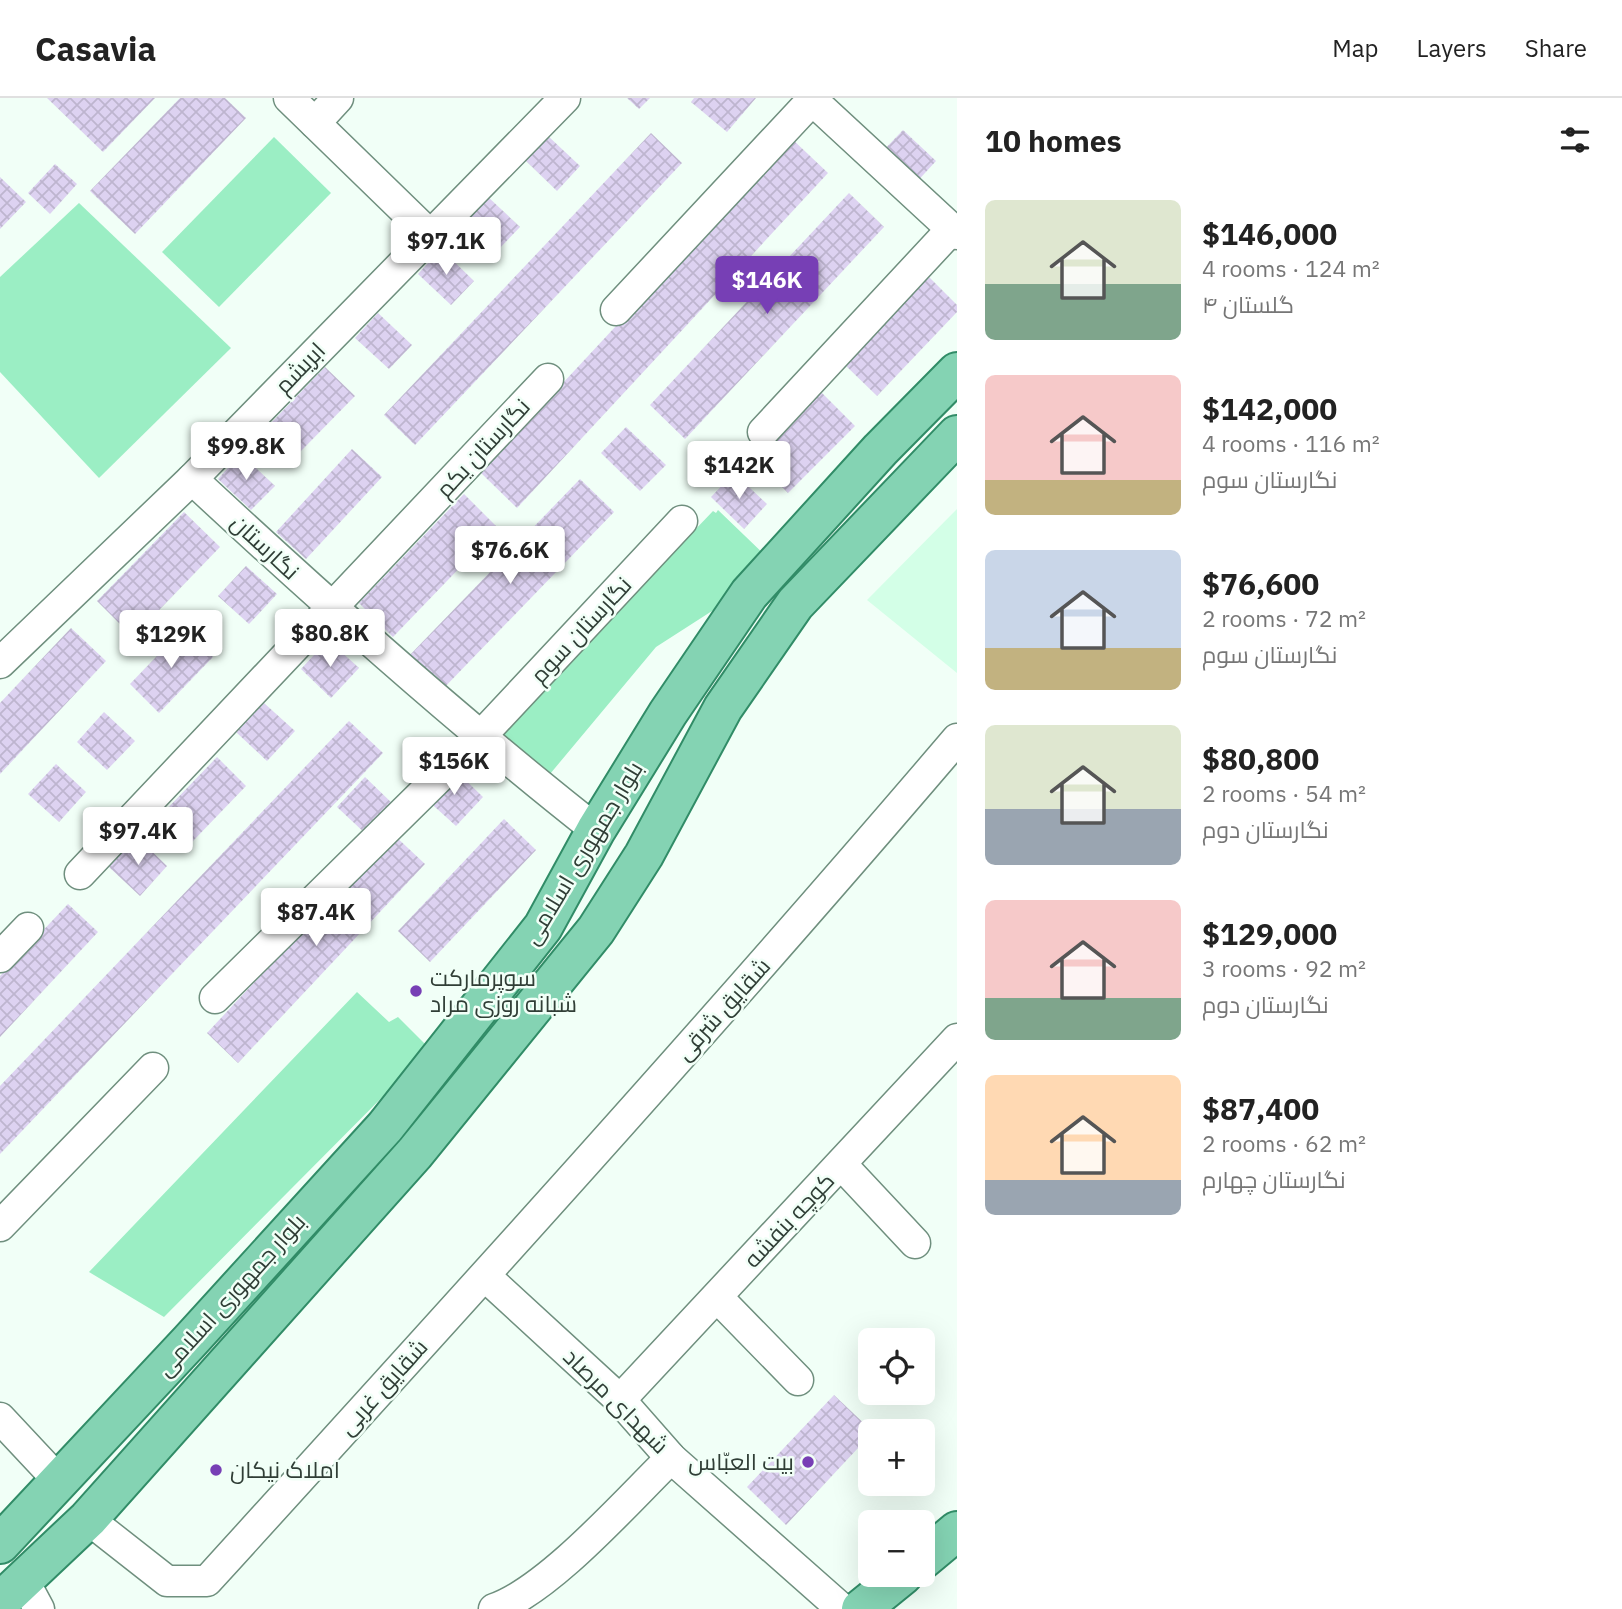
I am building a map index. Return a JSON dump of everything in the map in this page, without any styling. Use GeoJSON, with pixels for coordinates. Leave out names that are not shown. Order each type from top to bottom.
{"type":"FeatureCollection","features":[{"type":"Feature","properties":{"kind":"main road","name":"بلوار جمهوری اسلامی"},"geometry":{"type":"LineString","coordinates":[[0,1544],[384,1127],[543,927],[596,830],[668,713],[749,594],[880,450],[957,372]]}},
{"type":"Feature","properties":{"kind":"main road","name":"بلوار جمهوری اسلامی"},"geometry":{"type":"LineString","coordinates":[[21,1597],[415,1153],[596,930],[644,855],[723,708],[795,604],[957,435]]}},
{"type":"Feature","properties":{"kind":"main road"},"geometry":{"type":"LineString","coordinates":[[384,1127],[415,1153]]}},
{"type":"Feature","properties":{"kind":"main road"},"geometry":{"type":"LineString","coordinates":[[935,1549],[957,1531]]}},
{"type":"Feature","properties":{"kind":"main road"},"geometry":{"type":"LineString","coordinates":[[862,1609],[889,1587]]}},
{"type":"Feature","properties":{"kind":"street"},"geometry":{"type":"LineString","coordinates":[[289,98],[430,235]]}},
{"type":"Feature","properties":{"kind":"street"},"geometry":{"type":"LineString","coordinates":[[315,123],[338,98]]}},
{"type":"Feature","properties":{"kind":"street","name":"ابریشم"},"geometry":{"type":"LineString","coordinates":[[0,663],[192,479],[565,98]]}},
{"type":"Feature","properties":{"kind":"street"},"geometry":{"type":"LineString","coordinates":[[616,310],[812,99],[954,232],[763,432]]}},
{"type":"Feature","properties":{"kind":"street","name":"نگارستان یکم"},"geometry":{"type":"LineString","coordinates":[[80,874],[548,379]]}},
{"type":"Feature","properties":{"kind":"street","name":"نگارستان"},"geometry":{"type":"LineString","coordinates":[[192,479],[331,609],[479,738],[596,830]]}},
{"type":"Feature","properties":{"kind":"street","name":"نگارستان سوم"},"geometry":{"type":"LineString","coordinates":[[215,998],[479,738],[682,521]]}},
{"type":"Feature","properties":{"kind":"street","name":"شقایق شرقی"},"geometry":{"type":"LineString","coordinates":[[485,1276],[812,909],[957,738]]}},
{"type":"Feature","properties":{"kind":"street"},"geometry":{"type":"LineString","coordinates":[[0,957],[28,928]]}},
{"type":"Feature","properties":{"kind":"street","name":"کوچه بنفشه"},"geometry":{"type":"LineString","coordinates":[[620,1400],[957,1039]]}},
{"type":"Feature","properties":{"kind":"street"},"geometry":{"type":"LineString","coordinates":[[0,1226],[153,1068]]}},
{"type":"Feature","properties":{"kind":"street"},"geometry":{"type":"LineString","coordinates":[[841,1164],[915,1243]]}},
{"type":"Feature","properties":{"kind":"street","name":"شهدای مرصاد"},"geometry":{"type":"LineString","coordinates":[[485,1276],[620,1400],[671,1458],[842,1609]]}},
{"type":"Feature","properties":{"kind":"street","name":"شقایق غربی"},"geometry":{"type":"LineString","coordinates":[[88,1519],[167,1581],[207,1581],[485,1276]]}},
{"type":"Feature","properties":{"kind":"street"},"geometry":{"type":"LineString","coordinates":[[718,1298],[798,1380]]}},
{"type":"Feature","properties":{"kind":"street"},"geometry":{"type":"LineString","coordinates":[[0,1418],[58,1480]]}},
{"type":"Feature","properties":{"kind":"street"},"geometry":{"type":"LineString","coordinates":[[494,1609],[511,1603],[549,1575],[671,1458]]}},
{"type":"Feature","properties":{"kind":"shaded area"},"geometry":{"type":"Polygon","coordinates":[[[957,509],[957,673],[867,600],[957,509]]]}},
{"type":"Feature","properties":{"kind":"green space"},"geometry":{"type":"Polygon","coordinates":[[[274,137],[331,193],[219,307],[162,252],[274,137]]]}},
{"type":"Feature","properties":{"kind":"green space"},"geometry":{"type":"Polygon","coordinates":[[[79,203],[231,348],[99,478],[0,372],[0,277],[79,203]]]}},
{"type":"Feature","properties":{"kind":"green space"},"geometry":{"type":"Polygon","coordinates":[[[718,510],[768,558],[726,602],[656,647],[550,774],[501,733],[713,511],[716,513],[718,510]]]}},
{"type":"Feature","properties":{"kind":"green space"},"geometry":{"type":"Polygon","coordinates":[[[357,992],[389,1022],[398,1017],[430,1049],[164,1317],[89,1272],[357,992]]]}},
{"type":"Feature","properties":{"kind":"building"},"geometry":{"type":"Polygon","coordinates":[[[47,98],[155,98],[103,152],[47,98]]]}},
{"type":"Feature","properties":{"kind":"building"},"geometry":{"type":"Polygon","coordinates":[[[180,98],[225,98],[246,118],[135,234],[90,191],[180,98]]]}},
{"type":"Feature","properties":{"kind":"building"},"geometry":{"type":"Polygon","coordinates":[[[627,98],[650,98],[639,109],[627,98]]]}},
{"type":"Feature","properties":{"kind":"building"},"geometry":{"type":"Polygon","coordinates":[[[694,98],[756,98],[727,132],[691,102],[694,98]]]}},
{"type":"Feature","properties":{"kind":"building"},"geometry":{"type":"Polygon","coordinates":[[[903,130],[936,161],[913,186],[880,154],[903,130]]]}},
{"type":"Feature","properties":{"kind":"building"},"geometry":{"type":"Polygon","coordinates":[[[651,133],[682,163],[415,445],[384,415],[651,133]]]}},
{"type":"Feature","properties":{"kind":"building"},"geometry":{"type":"Polygon","coordinates":[[[547,135],[580,166],[557,191],[524,159],[547,135]]]}},
{"type":"Feature","properties":{"kind":"building"},"geometry":{"type":"Polygon","coordinates":[[[791,138],[828,173],[517,508],[480,472],[791,138]]]}},
{"type":"Feature","properties":{"kind":"building"},"geometry":{"type":"Polygon","coordinates":[[[55,164],[77,184],[50,214],[28,193],[55,164]]]}},
{"type":"Feature","properties":{"kind":"building"},"geometry":{"type":"Polygon","coordinates":[[[0,177],[26,202],[0,229],[0,177]]]}},
{"type":"Feature","properties":{"kind":"building"},"geometry":{"type":"Polygon","coordinates":[[[849,193],[884,227],[685,439],[650,405],[849,193]]]}},
{"type":"Feature","properties":{"kind":"building"},"geometry":{"type":"Polygon","coordinates":[[[487,196],[520,227],[497,251],[464,220],[487,196]]]}},
{"type":"Feature","properties":{"kind":"building"},"geometry":{"type":"Polygon","coordinates":[[[441,249],[474,281],[451,305],[418,274],[441,249]]]}},
{"type":"Feature","properties":{"kind":"building"},"geometry":{"type":"Polygon","coordinates":[[[927,275],[957,305],[957,312],[877,396],[843,363],[927,275]]]}},
{"type":"Feature","properties":{"kind":"building"},"geometry":{"type":"Polygon","coordinates":[[[378,313],[412,345],[389,369],[355,338],[378,313]]]}},
{"type":"Feature","properties":{"kind":"building"},"geometry":{"type":"Polygon","coordinates":[[[325,367],[355,396],[300,452],[271,423],[325,367]]]}},
{"type":"Feature","properties":{"kind":"building"},"geometry":{"type":"Polygon","coordinates":[[[819,390],[855,426],[788,493],[752,457],[819,390]]]}},
{"type":"Feature","properties":{"kind":"building"},"geometry":{"type":"Polygon","coordinates":[[[626,427],[666,465],[640,491],[601,453],[626,427]]]}},
{"type":"Feature","properties":{"kind":"building"},"geometry":{"type":"Polygon","coordinates":[[[352,449],[382,477],[306,559],[276,532],[352,449]]]}},
{"type":"Feature","properties":{"kind":"building"},"geometry":{"type":"Polygon","coordinates":[[[241,454],[275,486],[251,510],[218,479],[241,454]]]}},
{"type":"Feature","properties":{"kind":"building"},"geometry":{"type":"Polygon","coordinates":[[[734,473],[767,504],[744,529],[711,497],[734,473]]]}},
{"type":"Feature","properties":{"kind":"building"},"geometry":{"type":"Polygon","coordinates":[[[580,479],[614,512],[440,692],[406,659],[580,479]]]}},
{"type":"Feature","properties":{"kind":"building"},"geometry":{"type":"Polygon","coordinates":[[[464,494],[498,528],[393,637],[359,603],[464,494]]]}},
{"type":"Feature","properties":{"kind":"building"},"geometry":{"type":"Polygon","coordinates":[[[184,512],[220,547],[133,637],[97,601],[184,512]]]}},
{"type":"Feature","properties":{"kind":"building"},"geometry":{"type":"Polygon","coordinates":[[[246,566],[277,594],[249,624],[218,596],[246,566]]]}},
{"type":"Feature","properties":{"kind":"building"},"geometry":{"type":"Polygon","coordinates":[[[71,628],[106,661],[0,774],[0,703],[71,628]]]}},
{"type":"Feature","properties":{"kind":"building"},"geometry":{"type":"Polygon","coordinates":[[[184,628],[213,657],[159,713],[130,684],[184,628]]]}},
{"type":"Feature","properties":{"kind":"building"},"geometry":{"type":"Polygon","coordinates":[[[328,640],[359,668],[331,698],[301,669],[328,640]]]}},
{"type":"Feature","properties":{"kind":"building"},"geometry":{"type":"Polygon","coordinates":[[[264,703],[295,731],[267,761],[236,732],[264,703]]]}},
{"type":"Feature","properties":{"kind":"building"},"geometry":{"type":"Polygon","coordinates":[[[104,712],[135,741],[107,770],[77,742],[104,712]]]}},
{"type":"Feature","properties":{"kind":"building"},"geometry":{"type":"Polygon","coordinates":[[[349,721],[383,753],[0,1154],[0,1086],[349,721]]]}},
{"type":"Feature","properties":{"kind":"building"},"geometry":{"type":"Polygon","coordinates":[[[217,757],[246,786],[192,842],[163,813],[217,757]]]}},
{"type":"Feature","properties":{"kind":"building"},"geometry":{"type":"Polygon","coordinates":[[[56,764],[86,792],[59,822],[28,794],[56,764]]]}},
{"type":"Feature","properties":{"kind":"building"},"geometry":{"type":"Polygon","coordinates":[[[453,768],[483,797],[456,826],[425,798],[453,768]]]}},
{"type":"Feature","properties":{"kind":"building"},"geometry":{"type":"Polygon","coordinates":[[[365,777],[395,806],[368,836],[337,807],[365,777]]]}},
{"type":"Feature","properties":{"kind":"building"},"geometry":{"type":"Polygon","coordinates":[[[504,819],[536,850],[430,962],[398,931],[504,819]]]}},
{"type":"Feature","properties":{"kind":"building"},"geometry":{"type":"Polygon","coordinates":[[[393,834],[425,864],[238,1063],[207,1033],[393,834]]]}},
{"type":"Feature","properties":{"kind":"building"},"geometry":{"type":"Polygon","coordinates":[[[137,837],[167,866],[140,896],[109,867],[137,837]]]}},
{"type":"Feature","properties":{"kind":"building"},"geometry":{"type":"Polygon","coordinates":[[[68,904],[98,932],[0,1037],[0,976],[68,904]]]}},
{"type":"Feature","properties":{"kind":"building","name":"بیت العبّاس"},"geometry":{"type":"Polygon","coordinates":[[[834,1395],[859,1419],[858,1448],[786,1525],[747,1487],[834,1395]]]}},
{"type":"Feature","properties":{"kind":"place","name":"سوپرمارکت شبانه روزی مراد"},"geometry":{"type":"Point","coordinates":[416,991]}},
{"type":"Feature","properties":{"kind":"place","name":"بیت العبّاس"},"geometry":{"type":"Point","coordinates":[808,1462]}},
{"type":"Feature","properties":{"kind":"place","name":"املاک نیکان"},"geometry":{"type":"Point","coordinates":[216,1470]}}]}
